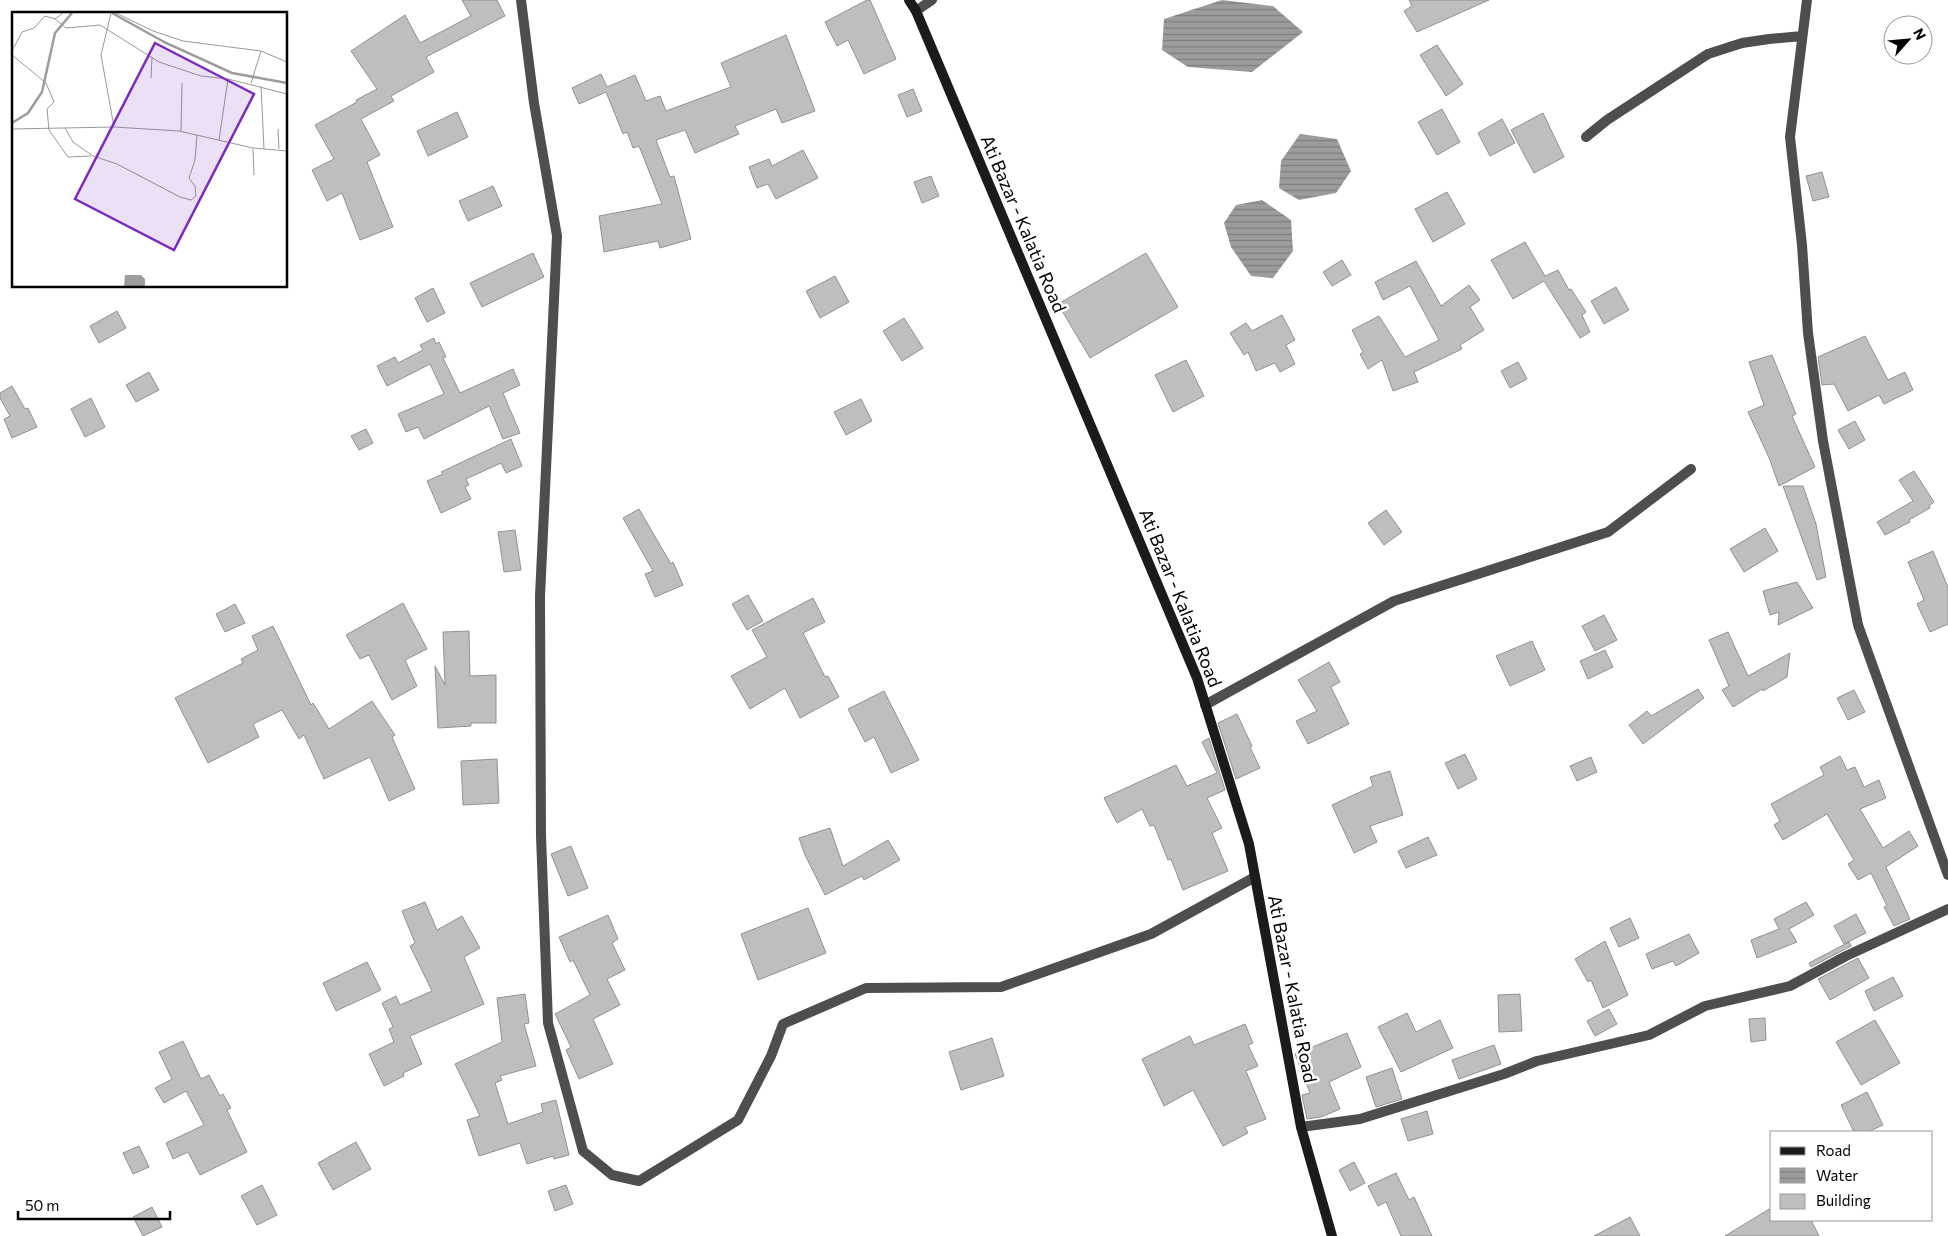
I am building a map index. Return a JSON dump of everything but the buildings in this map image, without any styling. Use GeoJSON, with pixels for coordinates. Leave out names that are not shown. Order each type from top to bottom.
{"type":"FeatureCollection","features":[{"type":"Feature","properties":{"kind":"main road","name":"Ati Bazar - Kalatia Road"},"geometry":{"type":"LineString","coordinates":[[909,0],[916,11],[1197,678],[1249,844],[1301,1127],[1332,1236]]}},
{"type":"Feature","properties":{"kind":"street"},"geometry":{"type":"LineString","coordinates":[[521,0],[534,103],[557,236],[540,596],[541,836],[548,1023],[583,1151],[612,1175],[639,1181],[738,1120],[771,1056],[783,1024],[866,988],[1001,987],[1151,934],[1255,877]]}},
{"type":"Feature","properties":{"kind":"street"},"geometry":{"type":"LineString","coordinates":[[916,11],[932,0]]}},
{"type":"Feature","properties":{"kind":"street"},"geometry":{"type":"LineString","coordinates":[[1807,0],[1790,137],[1802,245],[1808,333],[1823,440],[1858,626],[1948,875]]}},
{"type":"Feature","properties":{"kind":"street"},"geometry":{"type":"LineString","coordinates":[[1586,137],[1607,120],[1708,54],[1742,43],[1769,38],[1802,36]]}},
{"type":"Feature","properties":{"kind":"street"},"geometry":{"type":"LineString","coordinates":[[1205,704],[1394,601],[1608,532],[1691,469]]}},
{"type":"Feature","properties":{"kind":"street"},"geometry":{"type":"LineString","coordinates":[[1301,1127],[1360,1119],[1504,1074],[1537,1061],[1649,1035],[1704,1006],[1790,986],[1846,956],[1948,909]]}},
{"type":"Feature","properties":{"kind":"water"},"geometry":{"type":"Polygon","coordinates":[[[1222,0],[1273,6],[1303,32],[1252,72],[1188,67],[1162,50],[1164,19],[1222,0]]]}},
{"type":"Feature","properties":{"kind":"water"},"geometry":{"type":"Polygon","coordinates":[[[1300,134],[1337,139],[1351,171],[1336,193],[1299,200],[1279,188],[1281,161],[1300,134]]]}},
{"type":"Feature","properties":{"kind":"water"},"geometry":{"type":"Polygon","coordinates":[[[1262,200],[1291,220],[1293,251],[1273,278],[1251,276],[1231,247],[1224,223],[1236,205],[1262,200]]]}}]}
